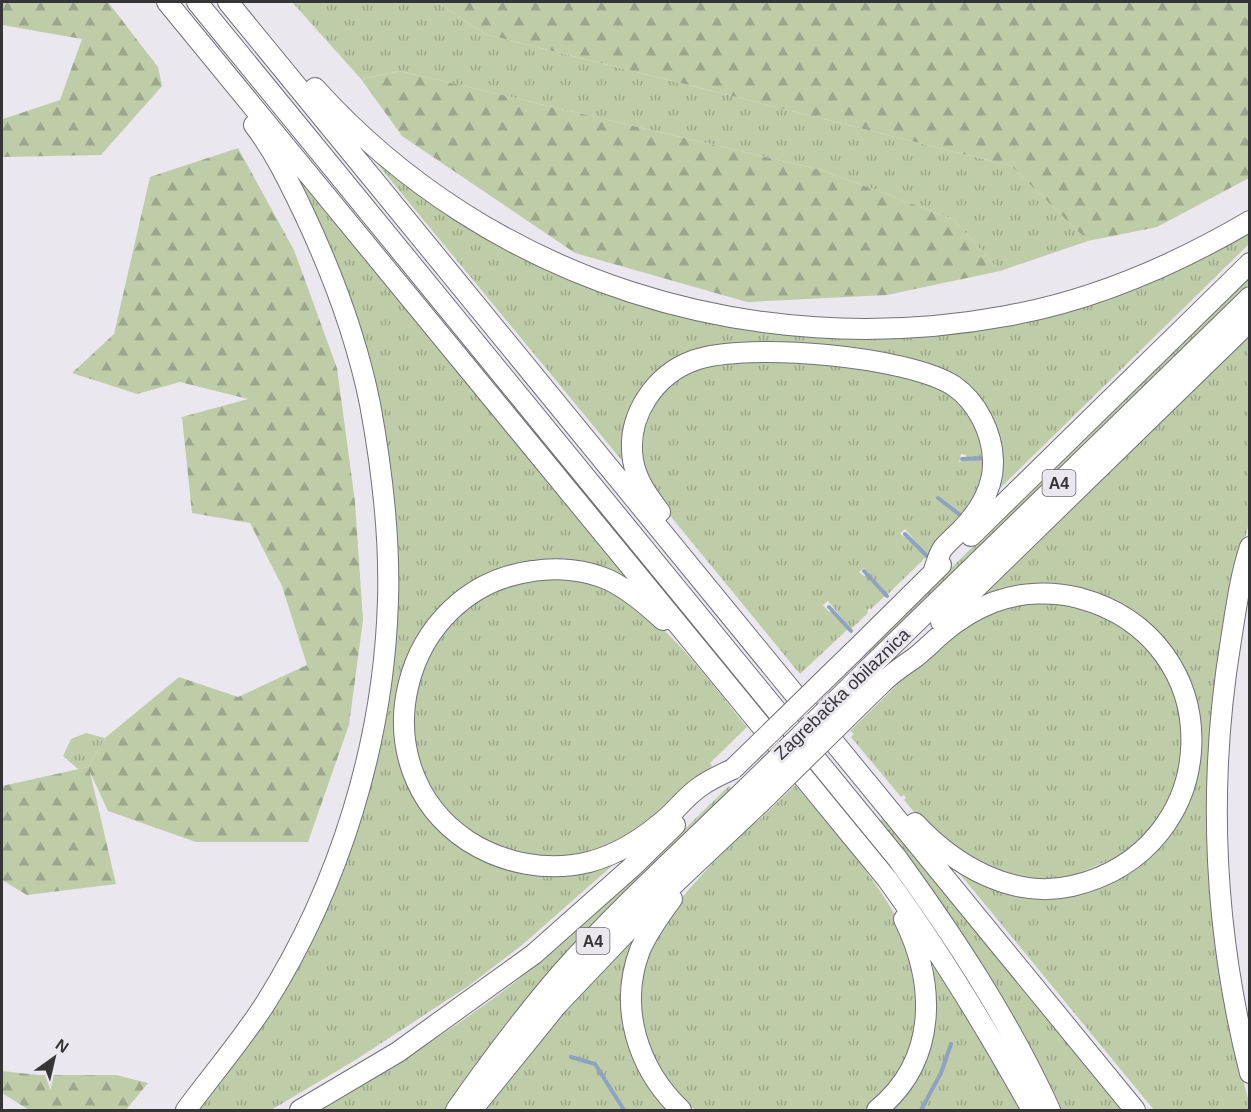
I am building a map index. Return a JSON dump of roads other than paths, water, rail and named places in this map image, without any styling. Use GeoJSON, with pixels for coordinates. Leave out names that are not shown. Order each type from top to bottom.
{"type":"FeatureCollection","features":[{"type":"Feature","properties":{"kind":"highway"},"geometry":{"type":"LineString","coordinates":[[167,2],[869,856],[935,948],[985,1028],[1032,1110]]}},
{"type":"Feature","properties":{"kind":"highway"},"geometry":{"type":"LineString","coordinates":[[197,2],[897,858],[984,985],[1050,1110]]}},
{"type":"Feature","properties":{"kind":"highway"},"geometry":{"type":"LineString","coordinates":[[230,4],[251,15],[339,115],[398,166],[451,206],[504,238],[571,270],[671,304],[734,319],[834,330],[893,330],[1009,316],[1117,285],[1215,242],[1250,221]]}},
{"type":"Feature","properties":{"kind":"highway"},"geometry":{"type":"LineString","coordinates":[[230,4],[1135,1110]]}},
{"type":"Feature","properties":{"kind":"highway"},"geometry":{"type":"LineString","coordinates":[[186,1110],[242,1038],[266,1002],[298,944],[324,887],[351,816],[370,747],[384,664],[388,599],[387,518],[377,445],[363,369],[344,304],[286,176],[259,131],[237,102],[222,69]]}},
{"type":"Feature","properties":{"kind":"highway","name":"Zagrebačka obilaznica"},"geometry":{"type":"LineString","coordinates":[[300,1110],[398,1052],[534,954],[632,867],[1250,263]]}},
{"type":"Feature","properties":{"kind":"highway","name":"Zagrebačka obilaznica"},"geometry":{"type":"LineString","coordinates":[[456,1110],[497,1052],[562,972],[630,902],[747,787],[875,676],[1250,297]]}},
{"type":"Feature","properties":{"kind":"highway"},"geometry":{"type":"LineString","coordinates":[[903,664],[908,654],[1250,321]]}},
{"type":"Feature","properties":{"kind":"highway"},"geometry":{"type":"LineString","coordinates":[[685,561],[675,530],[649,498],[636,470],[633,458],[634,432],[643,404],[654,387],[668,374],[697,359],[737,353],[793,353],[868,360],[924,372],[939,377],[956,388],[969,399],[980,414],[992,446],[993,470],[990,483],[975,514],[942,549],[933,573]]}},
{"type":"Feature","properties":{"kind":"highway"},"geometry":{"type":"LineString","coordinates":[[1250,547],[1244,567],[1226,672],[1220,730],[1216,817],[1221,918],[1240,1034],[1250,1073]]}},
{"type":"Feature","properties":{"kind":"highway"},"geometry":{"type":"LineString","coordinates":[[725,680],[705,666],[666,623],[648,607],[618,585],[596,576],[573,571],[543,569],[521,572],[483,586],[466,597],[450,610],[423,644],[409,677],[405,696],[404,735],[411,767],[419,786],[442,819],[477,846],[504,858],[534,866],[574,865],[596,860],[615,852],[655,827],[699,787],[733,769]]}},
{"type":"Feature","properties":{"kind":"highway"},"geometry":{"type":"LineString","coordinates":[[472,1110],[556,1005],[709,850],[760,803],[875,676],[913,659],[946,630],[969,614],[1010,597],[1038,594],[1073,597],[1096,604],[1121,616],[1143,632],[1161,653],[1179,682],[1186,702],[1192,736],[1188,774],[1183,791],[1166,825],[1142,853],[1106,876],[1068,887],[1047,889],[1011,884],[980,873],[939,847],[914,822],[862,760],[835,744]]}},
{"type":"Feature","properties":{"kind":"highway"},"geometry":{"type":"LineString","coordinates":[[681,1110],[662,1089],[645,1062],[634,1029],[632,987],[637,961],[649,933],[677,893],[705,863],[709,850]]}},
{"type":"Feature","properties":{"kind":"highway"},"geometry":{"type":"LineString","coordinates":[[869,856],[878,879],[904,919],[915,941],[927,989],[924,1031],[916,1056],[904,1080],[877,1110]]}},
{"type":"Feature","properties":{"kind":"waterway"},"geometry":{"type":"LineString","coordinates":[[962,459],[987,458]]}},
{"type":"Feature","properties":{"kind":"waterway"},"geometry":{"type":"LineString","coordinates":[[938,498],[964,518]]}},
{"type":"Feature","properties":{"kind":"waterway"},"geometry":{"type":"LineString","coordinates":[[905,534],[927,556]]}},
{"type":"Feature","properties":{"kind":"waterway"},"geometry":{"type":"LineString","coordinates":[[864,571],[887,596]]}},
{"type":"Feature","properties":{"kind":"waterway"},"geometry":{"type":"LineString","coordinates":[[829,607],[851,631]]}},
{"type":"Feature","properties":{"kind":"waterway"},"geometry":{"type":"LineString","coordinates":[[921,1110],[941,1073],[951,1044]]}},
{"type":"Feature","properties":{"kind":"waterway"},"geometry":{"type":"LineString","coordinates":[[571,1057],[595,1064],[624,1110]]}}]}
